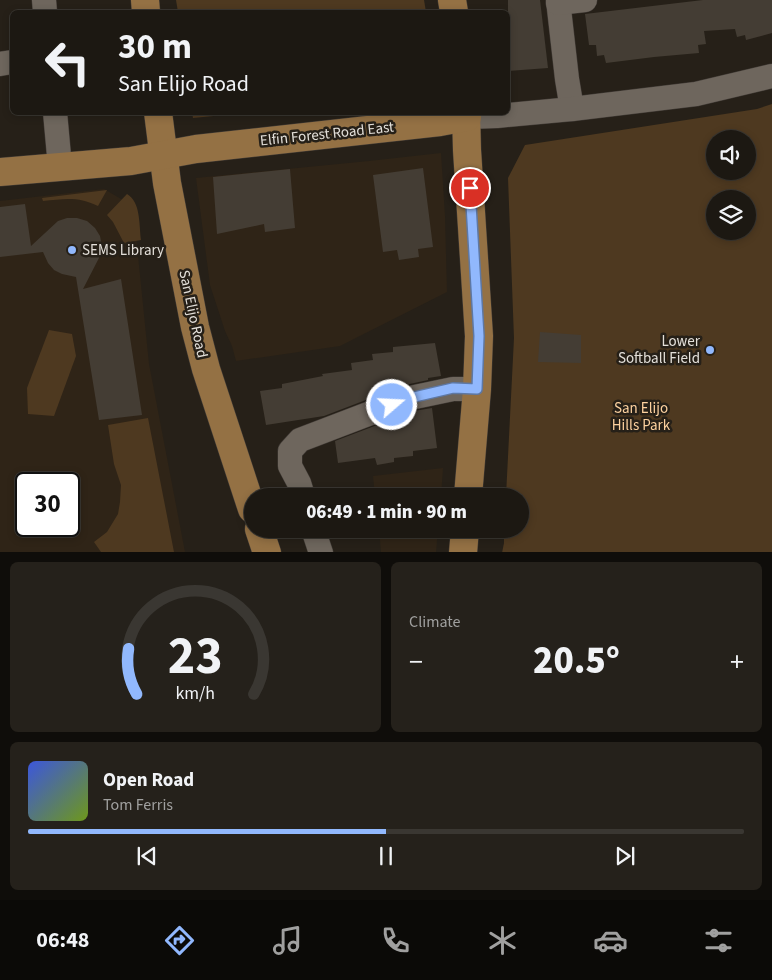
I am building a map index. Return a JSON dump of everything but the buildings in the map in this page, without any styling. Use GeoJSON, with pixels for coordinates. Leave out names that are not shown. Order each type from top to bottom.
{"type":"FeatureCollection","features":[{"type":"Feature","properties":{"kind":"main road","name":"San Elijo Road"},"geometry":{"type":"LineString","coordinates":[[158,115],[167,182],[195,327],[206,369],[245,488]]}},
{"type":"Feature","properties":{"kind":"main road","name":"Elfin Forest Road East"},"geometry":{"type":"LineString","coordinates":[[0,172],[132,161],[196,149],[440,122],[466,115]]}},
{"type":"Feature","properties":{"kind":"main road"},"geometry":{"type":"LineString","coordinates":[[466,115],[479,336],[477,389],[469,488]]}},
{"type":"Feature","properties":{"kind":"main road"},"geometry":{"type":"LineString","coordinates":[[262,538],[267,552]]}},
{"type":"Feature","properties":{"kind":"main road"},"geometry":{"type":"LineString","coordinates":[[463,552],[464,538]]}},
{"type":"Feature","properties":{"kind":"street"},"geometry":{"type":"LineString","coordinates":[[572,109],[558,2],[585,0]]}},
{"type":"Feature","properties":{"kind":"street","name":"Elfin Forest Road East"},"geometry":{"type":"LineString","coordinates":[[510,115],[696,94],[772,76]]}},
{"type":"Feature","properties":{"kind":"street"},"geometry":{"type":"LineString","coordinates":[[55,115],[60,167]]}},
{"type":"Feature","properties":{"kind":"street","name":"Elfin Forest Road East"},"geometry":{"type":"LineString","coordinates":[[466,115],[508,115]]}},
{"type":"Feature","properties":{"kind":"street"},"geometry":{"type":"LineString","coordinates":[[301,488],[290,466],[290,451],[300,440],[410,398],[453,388],[477,389]]}},
{"type":"Feature","properties":{"kind":"street"},"geometry":{"type":"LineString","coordinates":[[317,538],[321,552]]}},
{"type":"Feature","properties":{"kind":"shaded area"},"geometry":{"type":"Polygon","coordinates":[[[441,153],[447,292],[340,346],[236,361],[210,285],[196,178],[441,153]]]}},
{"type":"Feature","properties":{"kind":"shaded area"},"geometry":{"type":"Polygon","coordinates":[[[104,189],[133,206],[149,364],[185,552],[0,552],[0,201],[104,189]]]}},
{"type":"Feature","properties":{"kind":"shaded area"},"geometry":{"type":"Polygon","coordinates":[[[443,468],[442,488],[374,488],[373,476],[443,468]]]}},
{"type":"Feature","properties":{"kind":"shaded area"},"geometry":{"type":"Polygon","coordinates":[[[380,538],[437,538],[436,552],[381,552],[380,538]]]}},
{"type":"Feature","properties":{"kind":"green space"},"geometry":{"type":"Polygon","coordinates":[[[176,0],[424,0],[426,10],[178,10],[176,0]]]}},
{"type":"Feature","properties":{"kind":"green space","name":"San Elijo Hills Park"},"geometry":{"type":"Polygon","coordinates":[[[772,104],[772,552],[502,552],[504,538],[529,538],[529,488],[506,488],[514,338],[508,178],[525,145],[757,109],[772,104]]]}},
{"type":"Feature","properties":{"kind":"green space"},"geometry":{"type":"Polygon","coordinates":[[[192,115],[224,115],[193,118],[192,115]]]}},
{"type":"Feature","properties":{"kind":"green space"},"geometry":{"type":"Polygon","coordinates":[[[107,190],[98,206],[77,199],[43,201],[42,198],[107,190]]]}},
{"type":"Feature","properties":{"kind":"green space"},"geometry":{"type":"Polygon","coordinates":[[[127,194],[135,202],[137,208],[141,240],[124,243],[107,215],[127,194]]]}},
{"type":"Feature","properties":{"kind":"green space"},"geometry":{"type":"Polygon","coordinates":[[[49,330],[72,334],[76,356],[54,416],[28,414],[27,388],[49,330]]]}},
{"type":"Feature","properties":{"kind":"green space"},"geometry":{"type":"Polygon","coordinates":[[[148,418],[174,552],[101,552],[94,542],[107,532],[118,514],[121,485],[114,464],[108,425],[148,418]]]}},
{"type":"Feature","properties":{"kind":"place","name":"SEMS Library"},"geometry":{"type":"Point","coordinates":[72,250]}},
{"type":"Feature","properties":{"kind":"place","name":"Lower Softball Field"},"geometry":{"type":"Point","coordinates":[710,350]}},
{"type":"Feature","properties":{"kind":"route"},"geometry":{"type":"LineString","coordinates":[[392,405],[410,398],[453,388],[477,389],[479,336],[470,188]]}}]}
